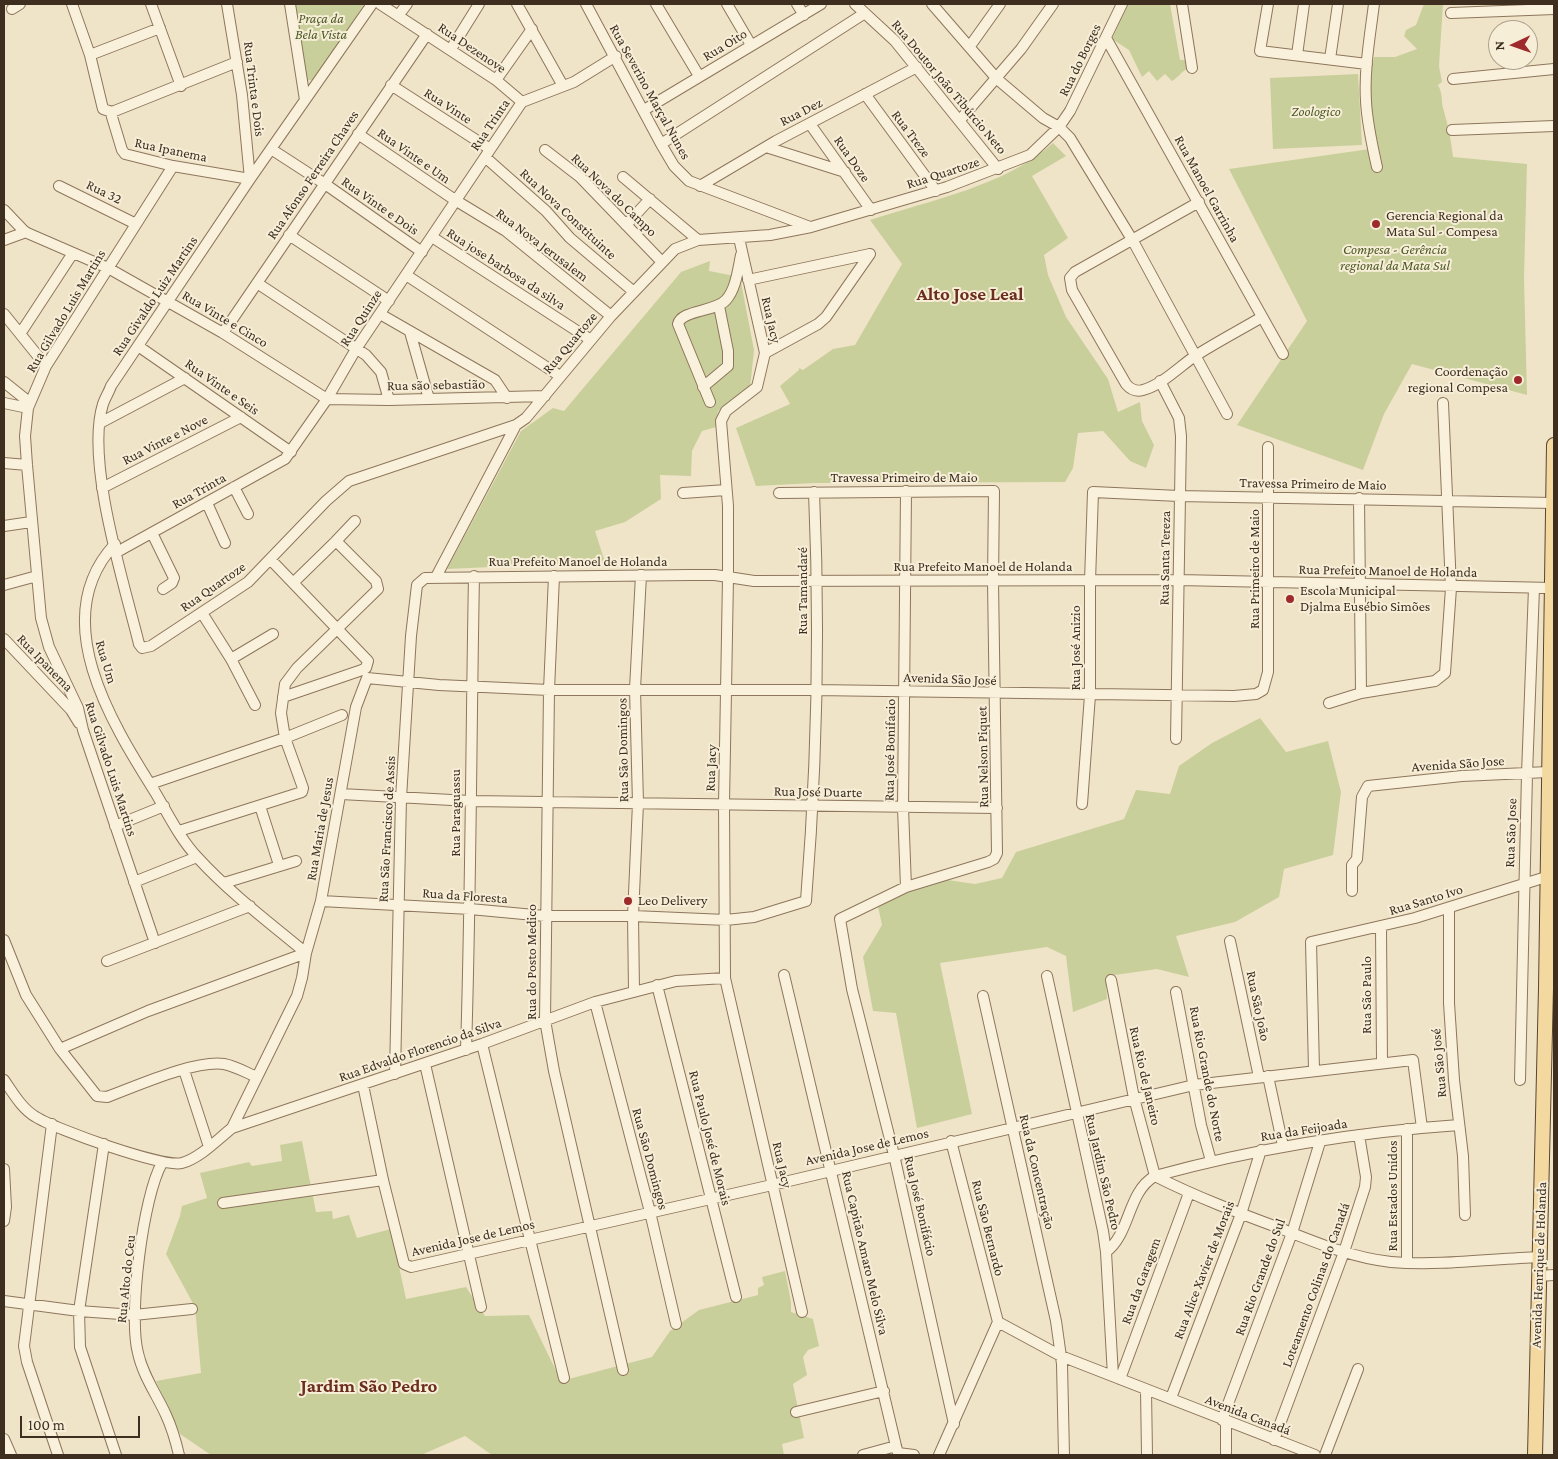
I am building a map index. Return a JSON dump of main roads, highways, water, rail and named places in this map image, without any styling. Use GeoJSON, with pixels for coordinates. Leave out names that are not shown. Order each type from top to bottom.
{"type":"FeatureCollection","features":[{"type":"Feature","properties":{"kind":"main road","name":"Avenida Henrique de Holanda"},"geometry":{"type":"LineString","coordinates":[[1535,1455],[1546,988],[1546,877],[1553,588],[1554,445]]}},
{"type":"Feature","properties":{"kind":"place","name":"Gerencia Regional da Mata Sul - Compesa"},"geometry":{"type":"Point","coordinates":[1376,224]}},
{"type":"Feature","properties":{"kind":"place","name":"Coordenação regional Compesa"},"geometry":{"type":"Point","coordinates":[1518,380]}},
{"type":"Feature","properties":{"kind":"place","name":"Escola Municipal Djalma Eusébio Simões"},"geometry":{"type":"Point","coordinates":[1290,599]}},
{"type":"Feature","properties":{"kind":"place","name":"Leo Delivery"},"geometry":{"type":"Point","coordinates":[628,901]}},
{"type":"Feature","properties":{"kind":"district","name":"Alto Jose Leal"},"geometry":{"type":"Point","coordinates":[970,294]}},
{"type":"Feature","properties":{"kind":"district","name":"Jardim São Pedro"},"geometry":{"type":"Point","coordinates":[369,1386]}},
{"type":"Feature","properties":{"kind":"park label","name":"Praça da Bela Vista"},"geometry":{"type":"Point","coordinates":[321,28]}},
{"type":"Feature","properties":{"kind":"park label","name":"Zoologico"},"geometry":{"type":"Point","coordinates":[1316,112]}},
{"type":"Feature","properties":{"kind":"park label","name":"Compesa - Gerência regional da Mata Sul"},"geometry":{"type":"Point","coordinates":[1395,258]}}]}
